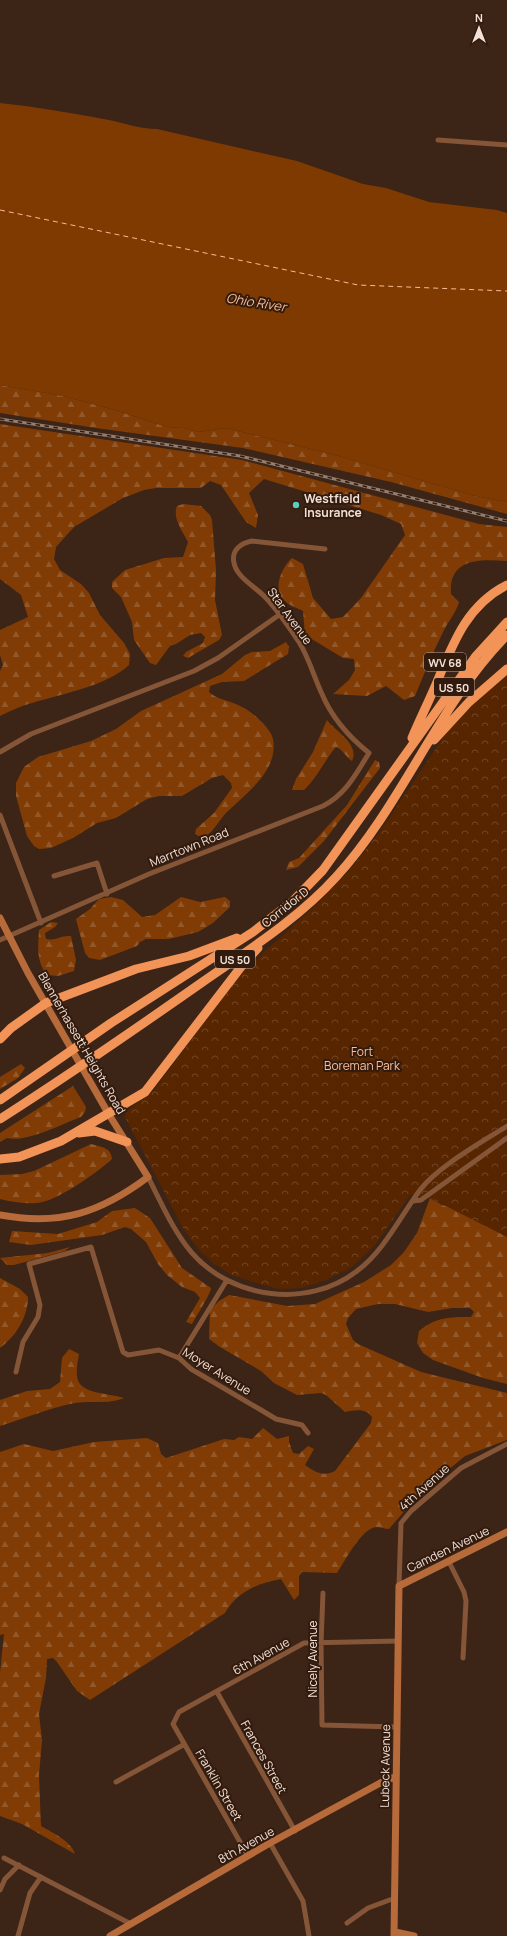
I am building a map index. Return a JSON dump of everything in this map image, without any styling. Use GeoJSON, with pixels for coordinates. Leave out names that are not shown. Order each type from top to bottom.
{"type":"FeatureCollection","features":[{"type":"Feature","properties":{"kind":"highway","name":"WV 68"},"geometry":{"type":"LineString","coordinates":[[404,755],[460,629],[476,608],[490,595],[507,585]]}},
{"type":"Feature","properties":{"kind":"highway","name":"Corridor D"},"geometry":{"type":"LineString","coordinates":[[0,1100],[111,1023],[253,932],[293,901],[323,870],[360,821],[404,755],[476,656],[507,622]]}},
{"type":"Feature","properties":{"kind":"highway","name":"Corridor D"},"geometry":{"type":"LineString","coordinates":[[0,1119],[163,1010],[279,927],[311,902],[337,877],[369,838],[424,752],[443,718],[482,663],[507,635]]}},
{"type":"Feature","properties":{"kind":"highway"},"geometry":{"type":"LineString","coordinates":[[424,752],[469,702],[507,670]]}},
{"type":"Feature","properties":{"kind":"highway"},"geometry":{"type":"LineString","coordinates":[[0,1159],[18,1157],[61,1141],[145,1092],[244,962],[279,927]]}},
{"type":"Feature","properties":{"kind":"highway"},"geometry":{"type":"LineString","coordinates":[[0,1039],[11,1028],[46,1003],[136,969],[188,956],[253,932]]}},
{"type":"Feature","properties":{"kind":"highway"},"geometry":{"type":"LineString","coordinates":[[72,1135],[95,1131],[127,1142]]}},
{"type":"Feature","properties":{"kind":"street"},"geometry":{"type":"LineString","coordinates":[[438,140],[507,145]]}},
{"type":"Feature","properties":{"kind":"street","name":"Star Avenue"},"geometry":{"type":"LineString","coordinates":[[325,549],[252,541],[244,543],[235,549],[233,556],[234,564],[239,575],[256,587],[299,642],[310,663],[322,695],[342,729],[353,741],[369,753]]}},
{"type":"Feature","properties":{"kind":"street"},"geometry":{"type":"LineString","coordinates":[[0,752],[31,734],[194,671],[218,658],[279,615]]}},
{"type":"Feature","properties":{"kind":"street","name":"Marrtown Road"},"geometry":{"type":"LineString","coordinates":[[0,940],[107,894],[148,874],[323,806],[335,799],[344,791],[369,753]]}},
{"type":"Feature","properties":{"kind":"street"},"geometry":{"type":"LineString","coordinates":[[0,815],[41,923]]}},
{"type":"Feature","properties":{"kind":"street"},"geometry":{"type":"LineString","coordinates":[[54,876],[97,862],[107,894]]}},
{"type":"Feature","properties":{"kind":"street","name":"Blennerhassett Heights Road"},"geometry":{"type":"LineString","coordinates":[[1,920],[28,973],[95,1087],[108,1113],[148,1177]]}},
{"type":"Feature","properties":{"kind":"street"},"geometry":{"type":"LineString","coordinates":[[0,1215],[28,1220],[67,1218],[86,1212],[118,1197],[148,1177],[165,1210],[192,1253],[206,1266],[227,1280],[264,1293],[282,1295],[316,1290],[343,1280],[357,1271],[373,1257],[420,1190],[434,1176],[507,1126]]}},
{"type":"Feature","properties":{"kind":"street"},"geometry":{"type":"LineString","coordinates":[[413,1201],[421,1200],[507,1138]]}},
{"type":"Feature","properties":{"kind":"street","name":"Moyer Avenue"},"geometry":{"type":"LineString","coordinates":[[16,1372],[23,1342],[38,1316],[40,1305],[29,1264],[91,1247],[123,1352],[128,1355],[160,1350],[179,1358],[191,1369],[276,1419],[302,1425],[308,1433]]}},
{"type":"Feature","properties":{"kind":"street"},"geometry":{"type":"LineString","coordinates":[[179,1358],[227,1280]]}},
{"type":"Feature","properties":{"kind":"street","name":"4th Avenue"},"geometry":{"type":"LineString","coordinates":[[399,1597],[401,1523],[411,1511],[461,1468],[507,1444]]}},
{"type":"Feature","properties":{"kind":"street","name":"Camden Avenue"},"geometry":{"type":"LineString","coordinates":[[399,1586],[507,1532]]}},
{"type":"Feature","properties":{"kind":"street"},"geometry":{"type":"LineString","coordinates":[[449,1562],[464,1592],[466,1601],[463,1658]]}},
{"type":"Feature","properties":{"kind":"street","name":"Nicely Avenue"},"geometry":{"type":"LineString","coordinates":[[323,1593],[321,1643],[322,1725],[398,1727]]}},
{"type":"Feature","properties":{"kind":"street","name":"Lubeck Avenue"},"geometry":{"type":"LineString","coordinates":[[394,1934],[399,1597]]}},
{"type":"Feature","properties":{"kind":"street","name":"6th Avenue"},"geometry":{"type":"LineString","coordinates":[[173,1724],[179,1712],[199,1699],[217,1692],[304,1643],[398,1641]]}},
{"type":"Feature","properties":{"kind":"street","name":"Frances Street"},"geometry":{"type":"LineString","coordinates":[[217,1692],[295,1831]]}},
{"type":"Feature","properties":{"kind":"street","name":"Franklin Street"},"geometry":{"type":"LineString","coordinates":[[173,1724],[248,1856]]}},
{"type":"Feature","properties":{"kind":"street"},"geometry":{"type":"LineString","coordinates":[[116,1782],[183,1744]]}},
{"type":"Feature","properties":{"kind":"street","name":"8th Avenue"},"geometry":{"type":"LineString","coordinates":[[110,1936],[270,1843],[295,1831],[382,1782],[396,1777]]}},
{"type":"Feature","properties":{"kind":"street"},"geometry":{"type":"LineString","coordinates":[[270,1843],[303,1901],[309,1936]]}},
{"type":"Feature","properties":{"kind":"street"},"geometry":{"type":"LineString","coordinates":[[4,1858],[131,1924]]}},
{"type":"Feature","properties":{"kind":"street"},"geometry":{"type":"LineString","coordinates":[[0,1890],[5,1879],[19,1865]]}},
{"type":"Feature","properties":{"kind":"street"},"geometry":{"type":"LineString","coordinates":[[18,1936],[30,1893],[41,1877]]}},
{"type":"Feature","properties":{"kind":"street"},"geometry":{"type":"LineString","coordinates":[[347,1923],[368,1908],[395,1898]]}},
{"type":"Feature","properties":{"kind":"street"},"geometry":{"type":"LineString","coordinates":[[394,1934],[414,1936]]}},
{"type":"Feature","properties":{"kind":"green space"},"geometry":{"type":"Polygon","coordinates":[[[0,385],[63,396],[115,410],[167,427],[183,428],[199,432],[226,428],[335,455],[475,496],[507,502],[507,514],[391,482],[243,448],[0,413],[0,385]]]}},
{"type":"Feature","properties":{"kind":"green space"},"geometry":{"type":"Polygon","coordinates":[[[0,424],[242,460],[479,524],[507,527],[507,561],[486,560],[468,563],[460,567],[455,573],[451,582],[451,594],[459,602],[436,646],[415,696],[404,700],[386,686],[367,696],[333,694],[349,680],[355,670],[354,659],[343,658],[305,635],[303,611],[288,603],[280,595],[279,584],[282,572],[292,558],[303,564],[313,598],[331,619],[343,617],[361,598],[405,535],[401,524],[381,515],[264,479],[249,493],[258,515],[256,528],[246,522],[221,485],[210,481],[201,488],[156,488],[144,490],[123,498],[74,527],[56,547],[54,559],[60,570],[81,584],[89,593],[100,615],[124,643],[130,654],[129,665],[109,679],[70,693],[28,704],[0,716],[0,671],[3,665],[0,655],[0,630],[28,617],[21,595],[0,579],[0,424]]]}},
{"type":"Feature","properties":{"kind":"green space"},"geometry":{"type":"Polygon","coordinates":[[[183,504],[201,506],[210,515],[212,520],[216,570],[215,600],[222,635],[219,640],[188,658],[183,656],[186,652],[203,643],[205,637],[201,633],[190,635],[170,646],[156,665],[150,663],[134,640],[132,622],[121,597],[112,588],[112,582],[125,570],[164,558],[183,557],[188,542],[177,520],[176,511],[177,506],[183,504]]]}},
{"type":"Feature","properties":{"kind":"green space"},"geometry":{"type":"Polygon","coordinates":[[[286,642],[289,647],[288,654],[244,681],[222,682],[210,686],[209,692],[213,695],[251,712],[269,730],[273,739],[273,751],[271,761],[259,781],[226,813],[209,834],[203,837],[195,834],[196,829],[214,813],[232,788],[231,783],[223,775],[212,778],[182,796],[159,796],[147,799],[116,818],[97,823],[73,838],[51,848],[39,849],[34,846],[27,836],[16,796],[16,783],[24,767],[38,757],[91,741],[116,729],[141,711],[222,674],[245,655],[252,652],[270,651],[286,642]]]}},
{"type":"Feature","properties":{"kind":"green space","name":"Fort Boreman Park"},"geometry":{"type":"Polygon","coordinates":[[[507,674],[507,1237],[430,1198],[410,1195],[375,1245],[352,1267],[326,1280],[302,1288],[279,1289],[232,1275],[214,1264],[200,1251],[184,1230],[125,1117],[126,1112],[154,1090],[242,972],[316,905],[347,873],[379,833],[449,729],[492,685],[507,674]]]}},
{"type":"Feature","properties":{"kind":"green space"},"geometry":{"type":"Polygon","coordinates":[[[327,720],[350,744],[354,755],[352,761],[336,747],[313,780],[304,790],[292,790],[296,779],[313,752],[327,720]]]}},
{"type":"Feature","properties":{"kind":"green space"},"geometry":{"type":"Polygon","coordinates":[[[375,760],[379,762],[380,768],[324,841],[298,867],[286,870],[289,862],[299,858],[347,805],[375,760]]]}},
{"type":"Feature","properties":{"kind":"green space"},"geometry":{"type":"Polygon","coordinates":[[[111,897],[123,900],[142,917],[155,915],[181,897],[200,902],[225,897],[230,901],[230,907],[213,923],[198,932],[169,939],[146,939],[140,942],[137,946],[100,960],[89,958],[85,953],[76,919],[90,909],[99,899],[111,897]]]}},
{"type":"Feature","properties":{"kind":"green space"},"geometry":{"type":"Polygon","coordinates":[[[51,922],[58,923],[55,927],[45,933],[46,939],[71,936],[76,960],[74,971],[58,976],[47,975],[43,970],[38,954],[39,930],[51,922]]]}},
{"type":"Feature","properties":{"kind":"green space"},"geometry":{"type":"Polygon","coordinates":[[[21,1064],[25,1068],[18,1078],[0,1089],[0,1077],[21,1064]]]}},
{"type":"Feature","properties":{"kind":"green space"},"geometry":{"type":"Polygon","coordinates":[[[73,1086],[86,1107],[85,1112],[81,1117],[34,1135],[15,1139],[7,1138],[0,1142],[0,1133],[73,1086]]]}},
{"type":"Feature","properties":{"kind":"green space"},"geometry":{"type":"Polygon","coordinates":[[[91,1144],[108,1150],[112,1159],[76,1186],[55,1198],[37,1203],[0,1199],[0,1175],[22,1174],[34,1171],[91,1144]]]}},
{"type":"Feature","properties":{"kind":"green space"},"geometry":{"type":"Polygon","coordinates":[[[430,1198],[442,1205],[507,1220],[507,1384],[483,1378],[433,1360],[423,1353],[417,1343],[419,1331],[425,1326],[437,1320],[456,1317],[471,1317],[474,1312],[470,1308],[452,1308],[428,1312],[395,1304],[378,1304],[356,1309],[348,1318],[346,1324],[353,1340],[358,1344],[421,1372],[507,1393],[507,1440],[465,1456],[419,1494],[389,1529],[376,1527],[370,1529],[359,1539],[337,1573],[302,1572],[299,1576],[299,1595],[294,1600],[281,1579],[256,1586],[236,1599],[225,1613],[90,1700],[77,1691],[53,1658],[47,1659],[46,1678],[39,1714],[42,1740],[39,1775],[41,1826],[66,1841],[73,1849],[75,1854],[22,1824],[0,1816],[0,1673],[4,1634],[0,1635],[0,1452],[24,1444],[53,1451],[94,1442],[147,1438],[158,1443],[161,1454],[166,1458],[224,1439],[234,1440],[239,1437],[252,1439],[263,1428],[277,1439],[289,1436],[289,1442],[293,1453],[299,1454],[308,1446],[314,1449],[305,1465],[312,1470],[323,1474],[335,1471],[371,1423],[372,1417],[370,1414],[356,1410],[345,1412],[326,1395],[321,1393],[297,1395],[274,1383],[261,1371],[209,1339],[210,1310],[219,1301],[229,1295],[287,1306],[315,1304],[364,1282],[391,1265],[404,1252],[417,1233],[430,1198]]]}},
{"type":"Feature","properties":{"kind":"green space"},"geometry":{"type":"Polygon","coordinates":[[[135,1208],[150,1218],[182,1268],[211,1288],[192,1324],[186,1322],[200,1298],[195,1292],[182,1287],[167,1275],[158,1264],[146,1242],[131,1229],[125,1227],[102,1235],[31,1245],[9,1242],[12,1231],[58,1234],[97,1222],[112,1211],[135,1208]]]}},
{"type":"Feature","properties":{"kind":"green space"},"geometry":{"type":"Polygon","coordinates":[[[70,1247],[65,1251],[14,1265],[7,1265],[0,1258],[48,1253],[70,1247]]]}},
{"type":"Feature","properties":{"kind":"green space"},"geometry":{"type":"Polygon","coordinates":[[[0,1278],[20,1289],[28,1297],[26,1312],[20,1326],[11,1338],[0,1348],[0,1278]]]}},
{"type":"Feature","properties":{"kind":"green space"},"geometry":{"type":"Polygon","coordinates":[[[69,1349],[79,1354],[77,1376],[83,1387],[96,1392],[124,1398],[106,1402],[81,1402],[66,1405],[0,1426],[0,1400],[27,1391],[50,1389],[60,1382],[62,1358],[69,1349]]]}},
{"type":"Feature","properties":{"kind":"water","name":"Ohio River"},"geometry":{"type":"Polygon","coordinates":[[[0,103],[28,106],[157,129],[297,161],[363,184],[386,188],[429,202],[497,210],[507,213],[507,502],[475,496],[335,455],[226,428],[199,432],[183,428],[167,427],[115,410],[63,396],[0,385],[0,103]]]}},
{"type":"Feature","properties":{"kind":"ferry route"},"geometry":{"type":"LineString","coordinates":[[0,210],[358,285],[507,291]]}},
{"type":"Feature","properties":{"kind":"railway"},"geometry":{"type":"LineString","coordinates":[[0,419],[240,456],[507,521]]}},
{"type":"Feature","properties":{"kind":"place","name":"Westfield Insurance"},"geometry":{"type":"Point","coordinates":[296,505]}}]}
